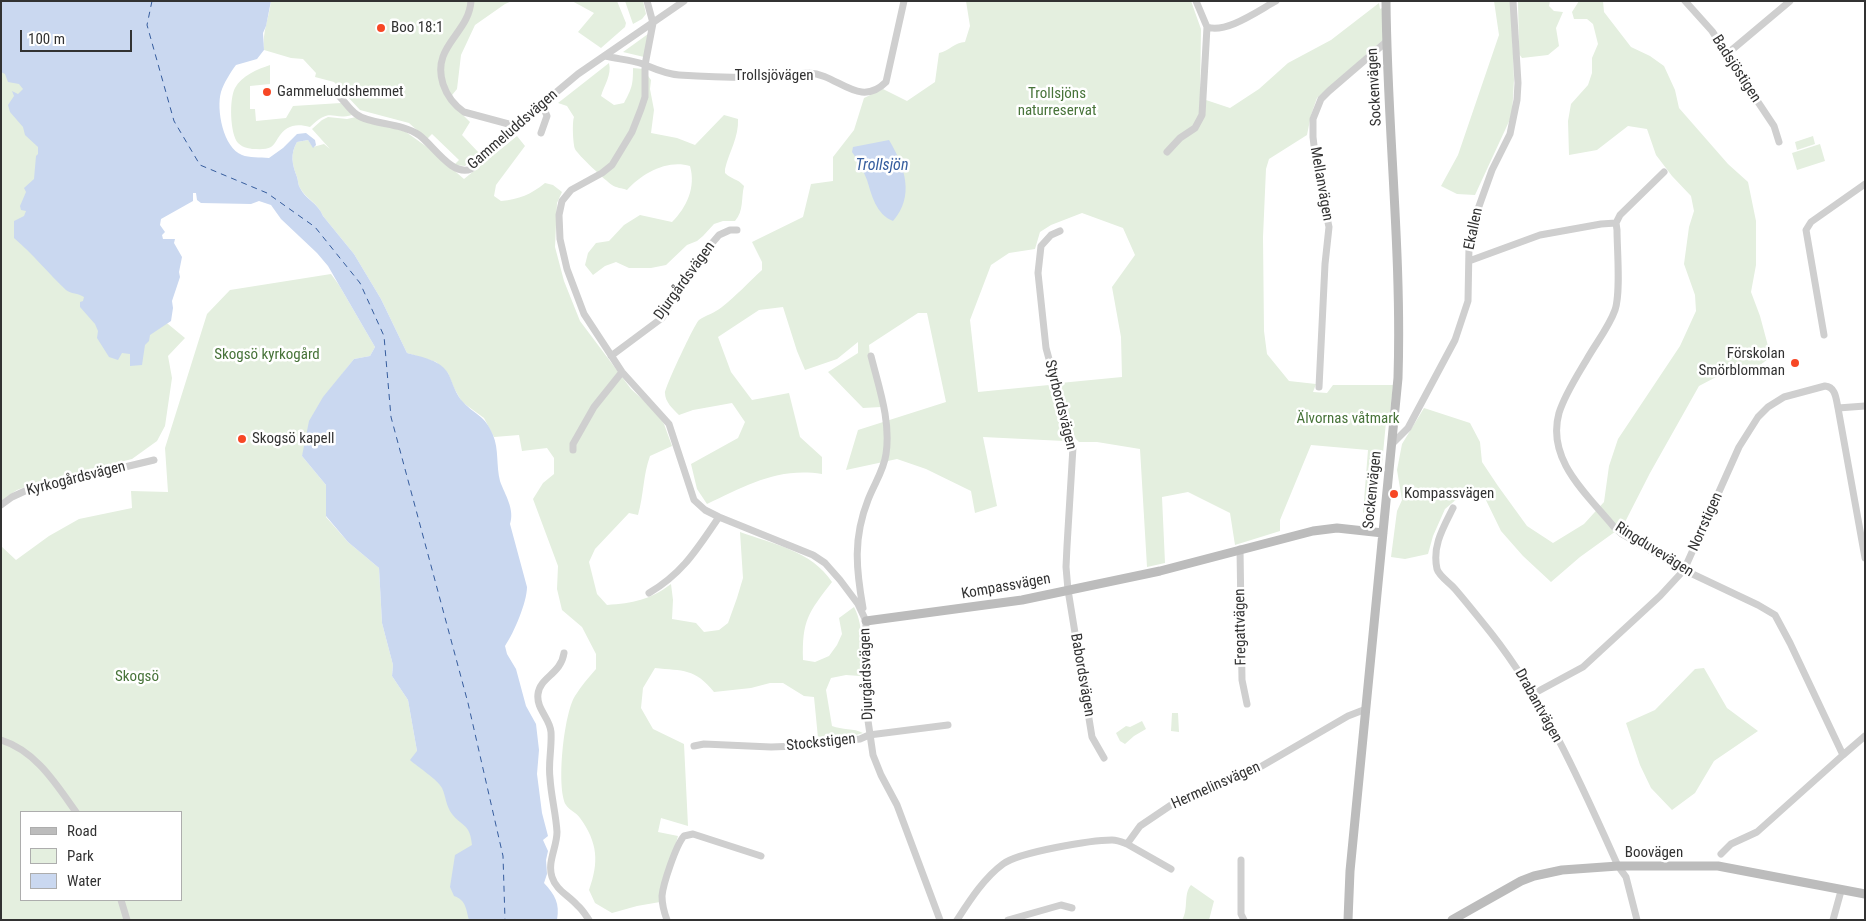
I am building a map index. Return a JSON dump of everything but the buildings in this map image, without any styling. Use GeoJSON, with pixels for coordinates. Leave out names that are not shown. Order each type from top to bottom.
{"type":"FeatureCollection","features":[{"type":"Feature","properties":{"kind":"street"},"geometry":{"type":"LineString","coordinates":[[471,1],[469,13],[440,59],[440,73],[444,87],[456,107],[464,112],[516,126]]}},
{"type":"Feature","properties":{"kind":"street","name":"Djurgårdsvägen"},"geometry":{"type":"LineString","coordinates":[[647,1],[653,22],[645,65],[645,97],[632,132],[612,165],[602,173],[571,190],[562,201],[560,209],[560,238],[562,253],[572,286],[584,314],[622,372],[669,424],[694,500],[705,510],[719,517],[813,555],[824,563],[850,592],[858,604],[866,621],[865,700],[869,735],[876,764],[897,805],[940,920]]}},
{"type":"Feature","properties":{"kind":"street","name":"Gammeluddsvägen"},"geometry":{"type":"LineString","coordinates":[[340,97],[355,114],[402,127],[416,133],[461,172],[471,169],[516,126],[583,70],[684,1]]}},
{"type":"Feature","properties":{"kind":"street","name":"Trollsjövägen"},"geometry":{"type":"LineString","coordinates":[[605,56],[679,75],[775,77],[810,73],[824,76],[862,93],[870,93],[879,89],[886,82],[904,1]]}},
{"type":"Feature","properties":{"kind":"street"},"geometry":{"type":"LineString","coordinates":[[1167,152],[1180,138],[1194,128],[1202,115],[1207,27],[1196,1]]}},
{"type":"Feature","properties":{"kind":"street"},"geometry":{"type":"LineString","coordinates":[[1207,27],[1214,29],[1226,27],[1276,1]]}},
{"type":"Feature","properties":{"kind":"street","name":"Sockenvägen"},"geometry":{"type":"LineString","coordinates":[[1348,920],[1392,444],[1399,338],[1397,236],[1386,42],[1386,1]]}},
{"type":"Feature","properties":{"kind":"street","name":"Ekallen"},"geometry":{"type":"LineString","coordinates":[[1392,444],[1408,428],[1455,340],[1468,301],[1470,237],[1473,223],[1486,184],[1510,134],[1515,116],[1518,83],[1513,1]]}},
{"type":"Feature","properties":{"kind":"street","name":"Badsjöstigen"},"geometry":{"type":"LineString","coordinates":[[1685,1],[1712,30],[1736,70],[1774,126],[1779,142]]}},
{"type":"Feature","properties":{"kind":"street"},"geometry":{"type":"LineString","coordinates":[[1727,54],[1790,1]]}},
{"type":"Feature","properties":{"kind":"street","name":"Mellanvägen"},"geometry":{"type":"LineString","coordinates":[[1319,387],[1325,264],[1329,227],[1317,171],[1313,119],[1321,99],[1386,42]]}},
{"type":"Feature","properties":{"kind":"street"},"geometry":{"type":"LineString","coordinates":[[541,133],[547,116],[542,104]]}},
{"type":"Feature","properties":{"kind":"street"},"geometry":{"type":"LineString","coordinates":[[1469,261],[1540,234],[1616,223],[1626,208],[1664,172]]}},
{"type":"Feature","properties":{"kind":"street"},"geometry":{"type":"LineString","coordinates":[[1824,335],[1806,230],[1811,222],[1865,184]]}},
{"type":"Feature","properties":{"kind":"street","name":"Ringduvevägen"},"geometry":{"type":"LineString","coordinates":[[1616,223],[1618,292],[1616,309],[1573,383],[1560,411],[1557,422],[1558,448],[1563,463],[1614,527],[1684,570],[1775,615],[1843,755]]}},
{"type":"Feature","properties":{"kind":"street","name":"Djurgårdsvägen"},"geometry":{"type":"LineString","coordinates":[[611,356],[662,318],[707,249],[719,235],[730,230],[737,230]]}},
{"type":"Feature","properties":{"kind":"street","name":"Styrbordsvägen"},"geometry":{"type":"LineString","coordinates":[[1060,231],[1051,235],[1041,246],[1038,273],[1046,348],[1073,447],[1066,553],[1068,590]]}},
{"type":"Feature","properties":{"kind":"street"},"geometry":{"type":"LineString","coordinates":[[866,621],[857,573],[858,542],[863,513],[884,466],[888,435],[872,356]]}},
{"type":"Feature","properties":{"kind":"street"},"geometry":{"type":"LineString","coordinates":[[572,450],[573,444],[594,407],[622,372]]}},
{"type":"Feature","properties":{"kind":"street","name":"Norrstigen"},"geometry":{"type":"LineString","coordinates":[[1533,694],[1583,666],[1660,596],[1684,570],[1739,447],[1758,417],[1768,407],[1784,397],[1829,386],[1834,390],[1838,408]]}},
{"type":"Feature","properties":{"kind":"street"},"geometry":{"type":"LineString","coordinates":[[1865,406],[1838,408],[1865,558]]}},
{"type":"Feature","properties":{"kind":"street","name":"Kyrkogårdsvägen"},"geometry":{"type":"LineString","coordinates":[[1,505],[25,491],[154,460]]}},
{"type":"Feature","properties":{"kind":"street","name":"Drabantvägen"},"geometry":{"type":"LineString","coordinates":[[1453,508],[1437,541],[1437,571],[1456,590],[1510,658],[1533,694],[1583,790],[1618,866],[1626,877],[1637,920]]}},
{"type":"Feature","properties":{"kind":"street"},"geometry":{"type":"LineString","coordinates":[[648,593],[667,583],[692,558],[719,517]]}},
{"type":"Feature","properties":{"kind":"street","name":"Kompassvägen"},"geometry":{"type":"LineString","coordinates":[[866,621],[998,604],[1068,590],[1160,571],[1324,529],[1383,533]]}},
{"type":"Feature","properties":{"kind":"street","name":"Fregattvägen"},"geometry":{"type":"LineString","coordinates":[[1240,549],[1242,680],[1246,704]]}},
{"type":"Feature","properties":{"kind":"street","name":"Babordsvägen"},"geometry":{"type":"LineString","coordinates":[[1068,590],[1092,737],[1104,758]]}},
{"type":"Feature","properties":{"kind":"street"},"geometry":{"type":"LineString","coordinates":[[564,653],[561,664],[541,685],[538,694],[539,704],[550,723],[551,731],[550,777],[557,832],[550,870],[558,889],[578,905],[589,920]]}},
{"type":"Feature","properties":{"kind":"street","name":"Hermelinsvägen"},"geometry":{"type":"LineString","coordinates":[[1127,844],[1140,826],[1180,799],[1254,770],[1348,716],[1366,709]]}},
{"type":"Feature","properties":{"kind":"street","name":"Stockstigen"},"geometry":{"type":"LineString","coordinates":[[694,746],[704,744],[771,748],[798,746],[860,739],[869,735],[948,725]]}},
{"type":"Feature","properties":{"kind":"street"},"geometry":{"type":"LineString","coordinates":[[1721,854],[1731,844],[1757,832],[1865,736]]}},
{"type":"Feature","properties":{"kind":"street"},"geometry":{"type":"LineString","coordinates":[[1,740],[13,744],[37,760],[75,811]]}},
{"type":"Feature","properties":{"kind":"street"},"geometry":{"type":"LineString","coordinates":[[667,920],[662,895],[677,849],[684,836],[693,834],[761,856]]}},
{"type":"Feature","properties":{"kind":"street"},"geometry":{"type":"LineString","coordinates":[[957,920],[966,905],[986,880],[1004,863],[1025,854],[1115,840],[1127,844],[1171,869]]}},
{"type":"Feature","properties":{"kind":"street"},"geometry":{"type":"LineString","coordinates":[[1241,860],[1241,914],[1244,920]]}},
{"type":"Feature","properties":{"kind":"street","name":"Boovägen"},"geometry":{"type":"LineString","coordinates":[[1458,918],[1521,881],[1534,876],[1562,870],[1618,866],[1718,866],[1865,894]]}},
{"type":"Feature","properties":{"kind":"street"},"geometry":{"type":"LineString","coordinates":[[1833,920],[1842,891]]}},
{"type":"Feature","properties":{"kind":"street"},"geometry":{"type":"LineString","coordinates":[[121,901],[127,920]]}},
{"type":"Feature","properties":{"kind":"street"},"geometry":{"type":"LineString","coordinates":[[1008,920],[1061,904],[1072,908]]}},
{"type":"Feature","properties":{"kind":"green space"},"geometry":{"type":"Polygon","coordinates":[[[1,1],[134,296],[185,338],[168,356],[172,378],[165,426],[157,441],[132,459],[33,484],[17,490],[1,501],[1,1]]]}},
{"type":"Feature","properties":{"kind":"green space"},"geometry":{"type":"Polygon","coordinates":[[[271,1],[512,1],[475,25],[461,55],[457,89],[448,100],[470,122],[462,135],[480,154],[465,166],[454,165],[459,160],[432,134],[427,139],[409,123],[360,110],[334,82],[315,77],[316,73],[303,59],[291,58],[264,50],[265,31],[271,1]]]}},
{"type":"Feature","properties":{"kind":"green space"},"geometry":{"type":"Polygon","coordinates":[[[572,1],[617,1],[626,23],[625,27],[601,48],[578,32],[594,13],[572,1]]]}},
{"type":"Feature","properties":{"kind":"green space"},"geometry":{"type":"Polygon","coordinates":[[[625,1],[643,1],[646,14],[642,19],[633,24],[625,1]]]}},
{"type":"Feature","properties":{"kind":"green space","name":"Trollsjöns naturreservat"},"geometry":{"type":"Polygon","coordinates":[[[966,1],[1191,1],[1201,29],[1200,98],[1230,108],[1259,89],[1288,63],[1331,40],[1379,3],[1380,9],[1382,8],[1383,40],[1317,98],[1307,135],[1269,159],[1266,169],[1263,237],[1264,331],[1267,354],[1289,381],[1316,384],[1313,392],[1327,393],[1333,385],[1393,385],[1389,422],[1386,422],[1382,464],[1373,505],[1363,513],[1368,450],[1311,445],[1280,520],[1280,531],[1235,545],[1230,513],[1188,492],[1162,497],[1165,563],[1147,567],[1140,449],[1097,442],[1079,442],[1075,438],[1060,383],[1122,377],[1121,337],[1112,287],[1135,255],[1123,228],[1082,213],[1051,225],[1040,232],[1035,249],[1009,253],[991,265],[970,320],[978,392],[1049,385],[1064,441],[983,437],[997,506],[975,513],[971,491],[926,469],[897,459],[846,470],[858,430],[946,402],[927,313],[918,313],[869,345],[881,407],[863,408],[828,372],[858,353],[858,342],[837,359],[805,370],[783,307],[759,310],[718,337],[731,372],[752,400],[789,393],[800,437],[822,457],[822,474],[791,473],[776,476],[749,485],[707,504],[697,489],[691,464],[738,438],[745,422],[732,403],[693,410],[679,415],[668,402],[665,396],[666,388],[692,332],[699,320],[722,307],[762,270],[762,262],[752,242],[803,217],[811,184],[833,181],[833,157],[854,130],[864,98],[883,89],[907,101],[935,82],[939,53],[958,43],[965,42],[970,26],[966,1]]]}},
{"type":"Feature","properties":{"kind":"green space"},"geometry":{"type":"Polygon","coordinates":[[[1494,1],[1511,1],[1514,80],[1512,115],[1475,195],[1457,194],[1441,186],[1458,155],[1499,35],[1494,1]]]}},
{"type":"Feature","properties":{"kind":"green space"},"geometry":{"type":"Polygon","coordinates":[[[1518,1],[1550,1],[1549,6],[1554,11],[1563,12],[1556,28],[1559,46],[1548,55],[1522,58],[1519,54],[1518,1]]]}},
{"type":"Feature","properties":{"kind":"green space"},"geometry":{"type":"Polygon","coordinates":[[[1579,1],[1603,1],[1604,12],[1631,47],[1650,56],[1664,66],[1675,90],[1679,108],[1728,164],[1748,182],[1756,221],[1756,265],[1751,292],[1760,316],[1771,357],[1753,370],[1718,376],[1699,386],[1650,473],[1623,526],[1580,557],[1551,582],[1523,556],[1501,531],[1482,492],[1464,493],[1445,509],[1433,536],[1428,554],[1405,559],[1391,557],[1397,511],[1402,500],[1397,470],[1402,444],[1424,408],[1470,423],[1480,442],[1482,462],[1527,526],[1553,543],[1584,524],[1604,502],[1609,466],[1618,439],[1680,346],[1696,311],[1695,295],[1684,264],[1689,227],[1694,211],[1691,196],[1656,155],[1647,129],[1628,126],[1597,150],[1569,155],[1568,121],[1571,104],[1588,85],[1592,73],[1592,58],[1598,44],[1593,24],[1587,19],[1574,19],[1572,12],[1579,1]]]}},
{"type":"Feature","properties":{"kind":"green space"},"geometry":{"type":"Polygon","coordinates":[[[648,34],[644,57],[623,52],[648,34]]]}},
{"type":"Feature","properties":{"kind":"green space"},"geometry":{"type":"Polygon","coordinates":[[[609,63],[609,76],[601,96],[614,105],[624,103],[627,98],[632,86],[633,68],[643,69],[651,80],[650,89],[654,110],[651,133],[677,138],[695,145],[724,115],[738,119],[737,132],[725,173],[744,186],[741,209],[735,221],[723,221],[714,224],[703,236],[687,245],[666,265],[651,268],[629,268],[616,262],[605,266],[593,275],[585,265],[588,253],[596,243],[609,241],[624,225],[640,215],[672,222],[686,203],[692,182],[690,166],[673,164],[648,173],[627,190],[615,187],[577,152],[573,138],[574,117],[567,106],[558,103],[609,63]]]}},
{"type":"Feature","properties":{"kind":"green space"},"geometry":{"type":"Polygon","coordinates":[[[270,65],[270,84],[250,86],[250,109],[255,109],[256,121],[286,118],[293,106],[341,103],[352,115],[323,117],[310,127],[292,126],[284,130],[273,145],[267,149],[252,149],[241,145],[235,139],[233,132],[231,108],[233,93],[241,80],[255,71],[270,65]]]}},
{"type":"Feature","properties":{"kind":"green space"},"geometry":{"type":"Polygon","coordinates":[[[328,117],[347,119],[356,117],[406,132],[427,147],[464,179],[517,136],[525,146],[496,185],[494,196],[501,201],[514,199],[534,191],[545,183],[553,185],[562,192],[557,203],[555,247],[564,281],[580,321],[631,389],[656,412],[664,424],[672,446],[650,456],[638,515],[629,513],[595,549],[589,562],[597,594],[607,605],[641,600],[656,594],[671,584],[673,600],[672,619],[696,623],[704,632],[719,630],[728,623],[743,578],[740,532],[803,556],[824,571],[832,582],[812,610],[805,626],[803,660],[815,662],[829,656],[842,634],[839,618],[854,607],[861,632],[860,676],[846,675],[831,678],[826,690],[832,726],[863,733],[818,738],[814,697],[804,696],[783,683],[770,683],[751,688],[714,692],[701,679],[688,672],[655,668],[643,688],[641,708],[653,729],[684,744],[688,826],[661,818],[658,832],[678,836],[660,902],[612,913],[595,903],[589,890],[595,862],[593,844],[586,827],[579,816],[566,805],[563,796],[563,750],[571,705],[582,685],[596,669],[596,654],[582,627],[562,610],[557,589],[558,566],[533,499],[543,483],[554,474],[554,458],[547,448],[522,451],[519,435],[494,437],[484,418],[462,402],[448,373],[436,362],[407,353],[381,299],[354,254],[299,185],[292,159],[295,146],[297,142],[308,140],[313,147],[324,144],[330,149],[312,129],[328,117]]]}},
{"type":"Feature","properties":{"kind":"green space"},"geometry":{"type":"Polygon","coordinates":[[[1813,136],[1815,144],[1797,150],[1795,142],[1813,136]]]}},
{"type":"Feature","properties":{"kind":"green space"},"geometry":{"type":"Polygon","coordinates":[[[1820,144],[1825,161],[1797,170],[1792,153],[1820,144]]]}},
{"type":"Feature","properties":{"kind":"green space","name":"Skogsö"},"geometry":{"type":"Polygon","coordinates":[[[331,274],[375,347],[370,356],[354,359],[343,373],[302,456],[326,485],[326,517],[348,542],[379,568],[382,623],[393,665],[392,676],[408,700],[417,751],[475,736],[508,920],[1,920],[1,546],[16,560],[49,536],[79,519],[132,508],[131,491],[168,492],[165,448],[207,314],[230,290],[331,274]]]}},
{"type":"Feature","properties":{"kind":"green space"},"geometry":{"type":"Polygon","coordinates":[[[1704,668],[1727,708],[1758,731],[1714,761],[1695,793],[1672,810],[1651,788],[1640,765],[1626,723],[1655,710],[1695,669],[1704,668]]]}},
{"type":"Feature","properties":{"kind":"green space"},"geometry":{"type":"Polygon","coordinates":[[[1172,713],[1178,713],[1179,732],[1171,731],[1172,713]]]}},
{"type":"Feature","properties":{"kind":"green space"},"geometry":{"type":"Polygon","coordinates":[[[1142,721],[1146,729],[1125,744],[1120,741],[1116,733],[1126,726],[1130,727],[1142,721]]]}},
{"type":"Feature","properties":{"kind":"green space"},"geometry":{"type":"Polygon","coordinates":[[[1191,885],[1214,901],[1209,920],[1182,920],[1187,893],[1191,885]]]}},
{"type":"Feature","properties":{"kind":"water"},"geometry":{"type":"Polygon","coordinates":[[[1,1],[271,1],[263,33],[264,50],[257,59],[236,65],[222,89],[220,118],[222,127],[230,145],[235,151],[248,157],[269,158],[283,148],[297,134],[306,133],[315,140],[316,145],[313,148],[308,140],[297,142],[293,151],[293,163],[302,192],[318,208],[354,254],[381,299],[407,353],[431,360],[446,370],[461,399],[487,423],[493,435],[500,481],[510,507],[510,524],[527,587],[525,601],[505,646],[507,654],[516,669],[526,706],[536,724],[539,750],[537,774],[542,813],[548,836],[543,840],[548,851],[546,860],[547,874],[544,883],[556,900],[558,909],[557,920],[469,920],[463,902],[454,896],[450,887],[455,855],[472,845],[471,838],[465,826],[450,811],[440,785],[410,760],[417,751],[408,700],[392,676],[393,665],[382,623],[379,568],[348,542],[326,516],[326,485],[302,456],[309,421],[323,397],[354,359],[370,356],[375,347],[328,266],[281,219],[271,205],[259,201],[251,204],[201,203],[197,200],[196,193],[193,193],[193,201],[161,219],[160,225],[165,232],[162,235],[163,239],[175,239],[174,243],[182,257],[180,277],[172,301],[171,321],[150,335],[149,341],[145,345],[142,365],[130,366],[130,354],[122,353],[118,360],[109,357],[97,338],[98,331],[95,324],[80,307],[80,302],[83,301],[84,297],[66,290],[14,238],[14,221],[24,216],[26,211],[21,210],[20,206],[26,192],[24,188],[34,179],[38,147],[25,135],[23,127],[10,112],[8,105],[14,96],[12,91],[18,94],[23,89],[19,84],[8,82],[5,74],[1,72],[1,1]]]}},
{"type":"Feature","properties":{"kind":"water","name":"Trollsjön"},"geometry":{"type":"Polygon","coordinates":[[[889,140],[903,171],[906,192],[900,211],[893,221],[882,214],[879,209],[864,173],[852,152],[853,147],[889,140]]]}},
{"type":"Feature","properties":{"kind":"ferry route"},"geometry":{"type":"LineString","coordinates":[[152,1],[147,25],[174,121],[200,165],[267,193],[315,227],[360,283],[384,336],[391,417],[468,703],[503,856],[505,920]]}},
{"type":"Feature","properties":{"kind":"place","name":"Boo 18:1"},"geometry":{"type":"Point","coordinates":[381,28]}},
{"type":"Feature","properties":{"kind":"place","name":"Gammeluddshemmet"},"geometry":{"type":"Point","coordinates":[267,92]}},
{"type":"Feature","properties":{"kind":"place","name":"Förskolan Smörblomman"},"geometry":{"type":"Point","coordinates":[1795,363]}},
{"type":"Feature","properties":{"kind":"place","name":"Skogsö kapell"},"geometry":{"type":"Point","coordinates":[242,439]}},
{"type":"Feature","properties":{"kind":"place","name":"Kompassvägen"},"geometry":{"type":"Point","coordinates":[1394,494]}},
{"type":"Feature","properties":{"kind":"park label","name":"Skogsö kyrkogård"},"geometry":{"type":"Point","coordinates":[267,355]}},
{"type":"Feature","properties":{"kind":"park label","name":"Älvornas våtmark"},"geometry":{"type":"Point","coordinates":[1348,419]}}]}
